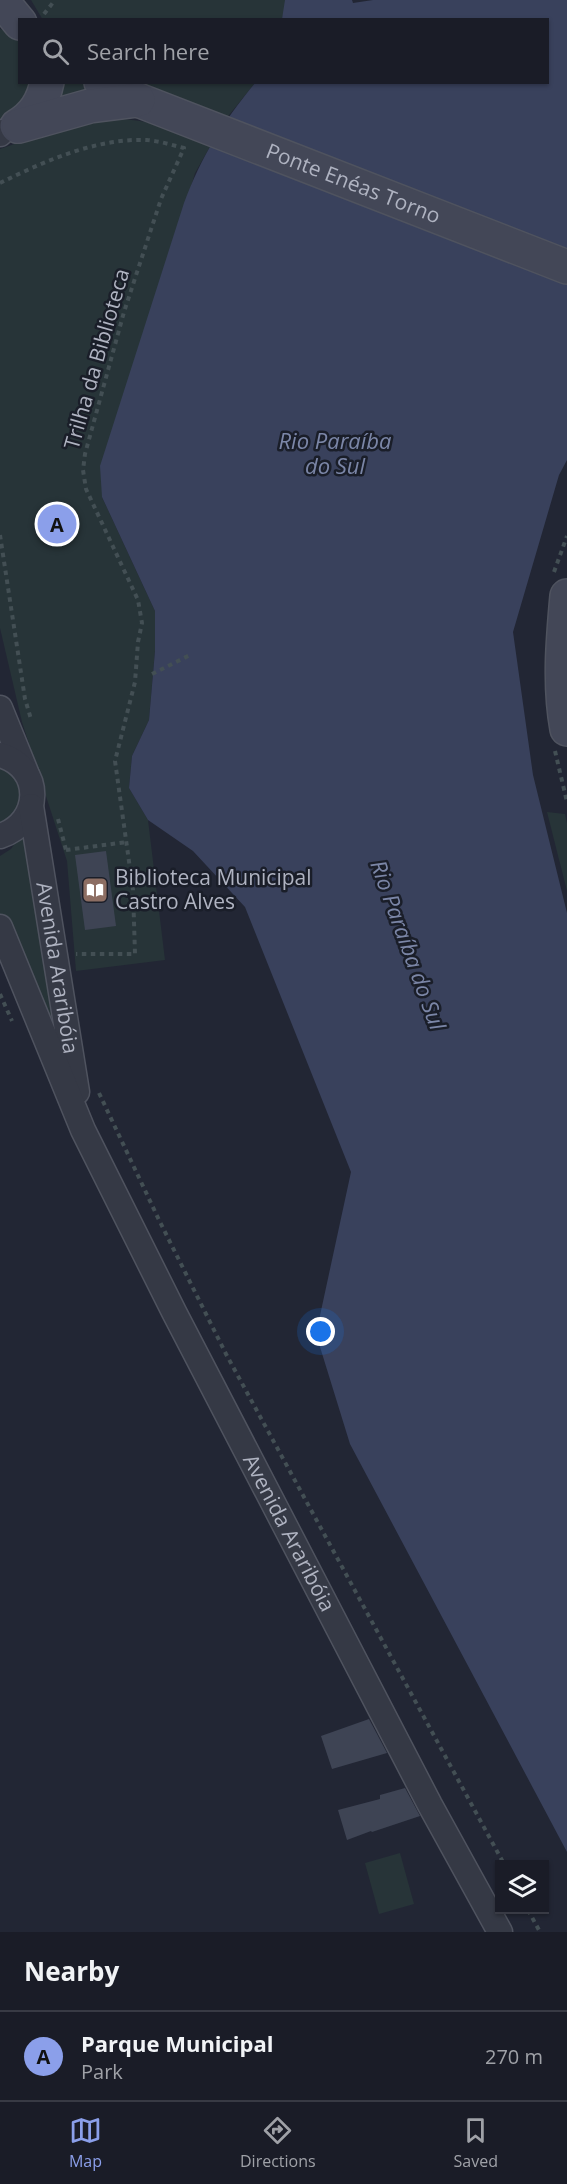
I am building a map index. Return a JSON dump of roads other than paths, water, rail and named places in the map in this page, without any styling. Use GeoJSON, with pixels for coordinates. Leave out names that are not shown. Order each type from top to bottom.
{"type":"FeatureCollection","features":[{"type":"Feature","properties":{"kind":"street"},"geometry":{"type":"LineString","coordinates":[[1,0],[22,18]]}},
{"type":"Feature","properties":{"kind":"street"},"geometry":{"type":"LineString","coordinates":[[0,19],[18,21]]}},
{"type":"Feature","properties":{"kind":"street"},"geometry":{"type":"LineString","coordinates":[[5,131],[34,113],[44,97],[47,84]]}},
{"type":"Feature","properties":{"kind":"street","name":"Ponte Enéas Torno"},"geometry":{"type":"LineString","coordinates":[[106,84],[151,104],[567,267]]}},
{"type":"Feature","properties":{"kind":"street"},"geometry":{"type":"LineString","coordinates":[[5,131],[90,106],[151,104]]}},
{"type":"Feature","properties":{"kind":"street"},"geometry":{"type":"LineString","coordinates":[[567,596],[562,648],[563,709],[567,729]]}},
{"type":"Feature","properties":{"kind":"street"},"geometry":{"type":"LineString","coordinates":[[0,708],[30,780]]}},
{"type":"Feature","properties":{"kind":"street"},"geometry":{"type":"LineString","coordinates":[[0,755],[19,764],[30,780]]}},
{"type":"Feature","properties":{"kind":"street","name":"Avenida Araribóia"},"geometry":{"type":"LineString","coordinates":[[30,780],[33,793],[31,806],[82,1130]]}},
{"type":"Feature","properties":{"kind":"street"},"geometry":{"type":"LineString","coordinates":[[0,836],[20,825],[31,806]]}},
{"type":"Feature","properties":{"kind":"street","name":"Avenida Araribóia"},"geometry":{"type":"LineString","coordinates":[[0,927],[82,1130],[430,1805],[500,1932]]}},
{"type":"Feature","properties":{"kind":"water","name":"Rio Paraíba do Sul"},"geometry":{"type":"Polygon","coordinates":[[[285,0],[352,0],[353,3],[373,0],[567,0],[567,460],[559,475],[513,632],[533,775],[567,913],[567,1852],[350,1444],[316,1334],[351,1172],[245,907],[193,851],[148,820],[129,788],[132,756],[149,720],[155,651],[155,611],[102,497],[100,466],[184,203],[198,169],[214,140],[254,84],[549,84],[549,18],[282,18],[285,0]]]}},
{"type":"Feature","properties":{"kind":"place","name":"Parque Municipal"},"geometry":{"type":"Point","coordinates":[57,524]}},
{"type":"Feature","properties":{"kind":"place","name":"Biblioteca Municipal Castro Alves"},"geometry":{"type":"Point","coordinates":[95,890]}}]}
